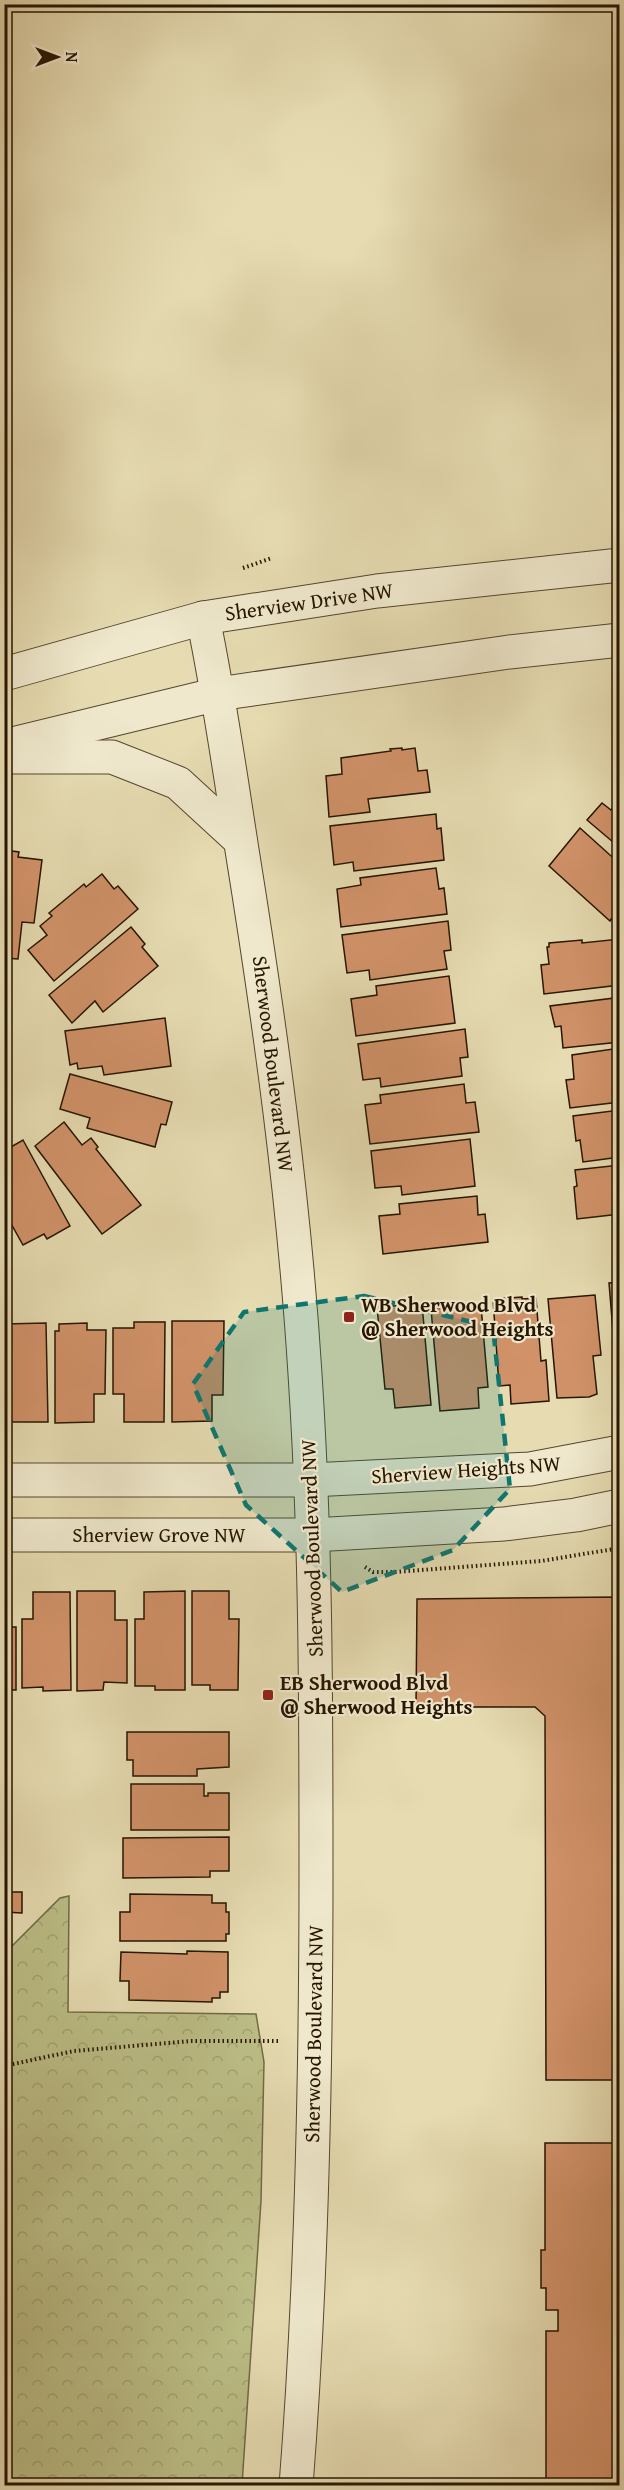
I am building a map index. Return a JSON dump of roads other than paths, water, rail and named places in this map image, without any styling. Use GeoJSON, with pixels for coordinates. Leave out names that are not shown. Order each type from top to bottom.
{"type":"FeatureCollection","features":[{"type":"Feature","properties":{"kind":"street","name":"Sherview Drive NW"},"geometry":{"type":"LineString","coordinates":[[4,674],[203,618],[377,591],[620,565]]}},
{"type":"Feature","properties":{"kind":"street","name":"Sherwood Boulevard NW"},"geometry":{"type":"LineString","coordinates":[[203,618],[218,694],[263,981],[282,1122],[299,1297],[311,1480],[316,1722],[315,2043],[309,2252],[296,2486]]}},
{"type":"Feature","properties":{"kind":"street"},"geometry":{"type":"LineString","coordinates":[[4,746],[218,694],[509,652],[620,640]]}},
{"type":"Feature","properties":{"kind":"street"},"geometry":{"type":"LineString","coordinates":[[4,756],[112,757],[177,783],[240,840]]}},
{"type":"Feature","properties":{"kind":"street","name":"Sherview Heights NW"},"geometry":{"type":"LineString","coordinates":[[311,1480],[530,1469],[620,1452]]}},
{"type":"Feature","properties":{"kind":"street"},"geometry":{"type":"LineString","coordinates":[[4,1480],[311,1480]]}},
{"type":"Feature","properties":{"kind":"street"},"geometry":{"type":"LineString","coordinates":[[313,1535],[504,1524],[576,1515],[620,1506]]}},
{"type":"Feature","properties":{"kind":"street","name":"Sherview Grove NW"},"geometry":{"type":"LineString","coordinates":[[4,1535],[313,1535]]}},
{"type":"Feature","properties":{"kind":"place","name":"WB Sherwood Blvd @ Sherwood Heights"},"geometry":{"type":"Point","coordinates":[349,1317]}},
{"type":"Feature","properties":{"kind":"place","name":"EB Sherwood Blvd @ Sherwood Heights"},"geometry":{"type":"Point","coordinates":[268,1695]}}]}
